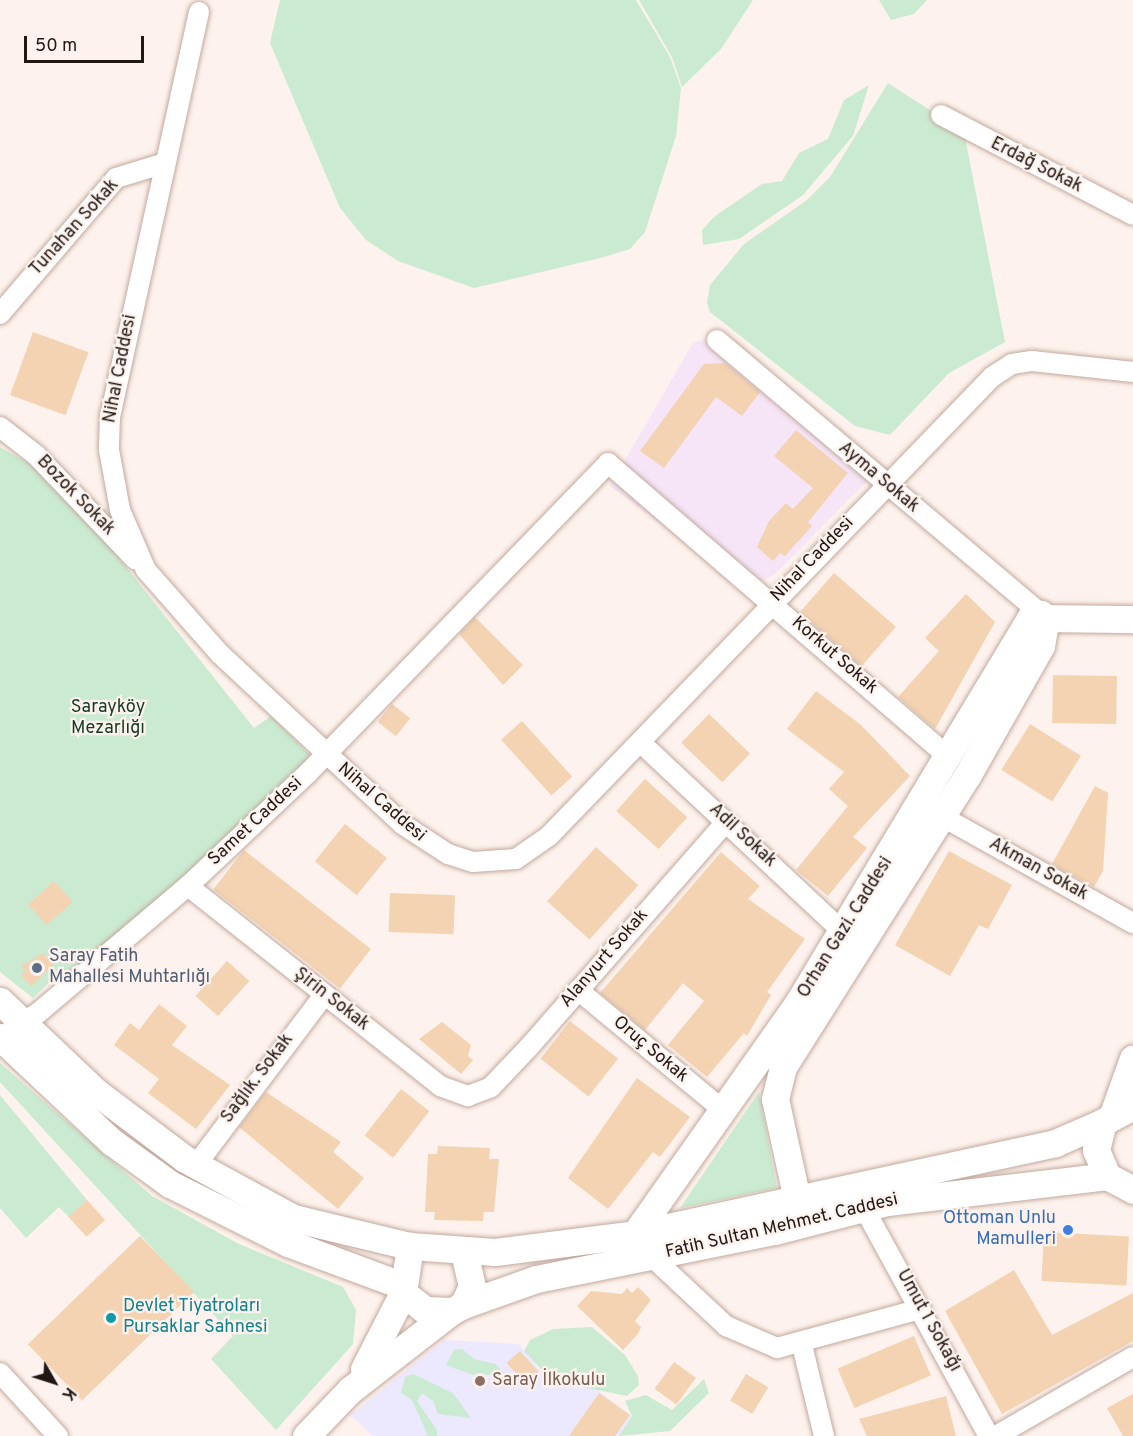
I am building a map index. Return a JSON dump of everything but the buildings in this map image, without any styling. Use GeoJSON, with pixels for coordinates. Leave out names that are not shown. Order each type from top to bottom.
{"type":"FeatureCollection","features":[{"type":"Feature","properties":{"kind":"street","name":"Nihal Caddesi"},"geometry":{"type":"LineString","coordinates":[[199,12],[110,416],[109,450],[120,510],[146,570],[220,654],[326,755],[433,848],[473,862],[490,861],[530,852],[640,742],[976,388],[1012,364],[1133,372]]}},
{"type":"Feature","properties":{"kind":"street","name":"Erdağ Sokak"},"geometry":{"type":"LineString","coordinates":[[941,115],[1133,216]]}},
{"type":"Feature","properties":{"kind":"street","name":"Tunahan Sokak"},"geometry":{"type":"LineString","coordinates":[[0,314],[116,178],[165,163]]}},
{"type":"Feature","properties":{"kind":"street","name":"Ayma Sokak"},"geometry":{"type":"LineString","coordinates":[[717,340],[1041,614]]}},
{"type":"Feature","properties":{"kind":"street","name":"Bozok Sokak"},"geometry":{"type":"LineString","coordinates":[[0,427],[36,454],[146,570]]}},
{"type":"Feature","properties":{"kind":"street","name":"Korkut Sokak"},"geometry":{"type":"LineString","coordinates":[[608,463],[950,758]]}},
{"type":"Feature","properties":{"kind":"street","name":"Samet Caddesi"},"geometry":{"type":"LineString","coordinates":[[8,1030],[188,886],[326,755],[608,463]]}},
{"type":"Feature","properties":{"kind":"street"},"geometry":{"type":"LineString","coordinates":[[1041,614],[1133,619]]}},
{"type":"Feature","properties":{"kind":"street","name":"Orhan Gazi. Caddesi"},"geometry":{"type":"LineString","coordinates":[[635,1234],[723,1110],[851,940],[943,817],[1041,646],[1045,623],[1041,614],[1025,627],[950,758],[851,940],[777,1082],[782,1144],[796,1195]]}},
{"type":"Feature","properties":{"kind":"street","name":"Adil Sokak"},"geometry":{"type":"LineString","coordinates":[[640,742],[851,940]]}},
{"type":"Feature","properties":{"kind":"street","name":"Akman Sokak"},"geometry":{"type":"LineString","coordinates":[[943,817],[1133,923]]}},
{"type":"Feature","properties":{"kind":"street","name":"Alanyurt Sokak"},"geometry":{"type":"LineString","coordinates":[[481,1094],[578,990],[726,822]]}},
{"type":"Feature","properties":{"kind":"street","name":"Şirin Sokak"},"geometry":{"type":"LineString","coordinates":[[188,886],[440,1086],[468,1096],[481,1094]]}},
{"type":"Feature","properties":{"kind":"street","name":"Oruç Sokak"},"geometry":{"type":"LineString","coordinates":[[578,990],[723,1110]]}},
{"type":"Feature","properties":{"kind":"street","name":"Sağlık. Sokak"},"geometry":{"type":"LineString","coordinates":[[196,1165],[261,1071],[324,995]]}},
{"type":"Feature","properties":{"kind":"street","name":"Fatih Sultan Mehmet. Caddesi"},"geometry":{"type":"LineString","coordinates":[[0,1001],[8,1030],[112,1142],[170,1184],[242,1223],[358,1268],[402,1289],[425,1310],[458,1308],[528,1281],[864,1208],[1010,1184],[1107,1176]]}},
{"type":"Feature","properties":{"kind":"street","name":"Fatih Sultan Mehmet. Caddesi"},"geometry":{"type":"LineString","coordinates":[[8,1030],[196,1165],[303,1222],[410,1246],[464,1252],[533,1249],[635,1234],[796,1195],[1055,1143],[1117,1114]]}},
{"type":"Feature","properties":{"kind":"street"},"geometry":{"type":"LineString","coordinates":[[1133,1058],[1117,1114],[1096,1150],[1107,1176],[1133,1190]]}},
{"type":"Feature","properties":{"kind":"street","name":"Umut 1 Sokağı"},"geometry":{"type":"LineString","coordinates":[[864,1208],[989,1436]]}},
{"type":"Feature","properties":{"kind":"street"},"geometry":{"type":"LineString","coordinates":[[313,1434],[350,1390],[383,1335],[402,1289],[410,1246]]}},
{"type":"Feature","properties":{"kind":"street"},"geometry":{"type":"LineString","coordinates":[[350,1390],[458,1308],[472,1286],[464,1252]]}},
{"type":"Feature","properties":{"kind":"street"},"geometry":{"type":"LineString","coordinates":[[651,1256],[697,1303],[743,1338],[777,1348],[802,1345],[921,1309]]}},
{"type":"Feature","properties":{"kind":"street"},"geometry":{"type":"LineString","coordinates":[[358,1268],[377,1294],[383,1335]]}},
{"type":"Feature","properties":{"kind":"street"},"geometry":{"type":"LineString","coordinates":[[802,1345],[824,1436]]}},
{"type":"Feature","properties":{"kind":"street"},"geometry":{"type":"LineString","coordinates":[[996,1436],[1133,1357]]}},
{"type":"Feature","properties":{"kind":"street"},"geometry":{"type":"LineString","coordinates":[[0,1373],[58,1436]]}},
{"type":"Feature","properties":{"kind":"shaded area"},"geometry":{"type":"Polygon","coordinates":[[[705,339],[721,343],[875,473],[774,575],[745,588],[610,486],[693,343],[705,339]]]}},
{"type":"Feature","properties":{"kind":"shaded area","name":"Saray İlkokulu"},"geometry":{"type":"Polygon","coordinates":[[[444,1340],[519,1344],[542,1373],[596,1389],[635,1419],[621,1436],[373,1436],[351,1415],[444,1340]]]}},
{"type":"Feature","properties":{"kind":"green space"},"geometry":{"type":"Polygon","coordinates":[[[280,0],[636,0],[670,57],[681,88],[676,136],[645,232],[630,249],[474,288],[398,261],[366,240],[340,208],[270,43],[280,0]]]}},
{"type":"Feature","properties":{"kind":"green space"},"geometry":{"type":"Polygon","coordinates":[[[639,0],[753,0],[721,49],[682,87],[672,57],[639,0]]]}},
{"type":"Feature","properties":{"kind":"green space"},"geometry":{"type":"Polygon","coordinates":[[[879,0],[927,0],[914,14],[891,20],[879,0]]]}},
{"type":"Feature","properties":{"kind":"green space"},"geometry":{"type":"Polygon","coordinates":[[[888,83],[964,132],[1005,342],[949,373],[890,435],[855,426],[710,312],[707,303],[710,285],[744,244],[807,200],[830,177],[888,83]]]}},
{"type":"Feature","properties":{"kind":"green space"},"geometry":{"type":"Polygon","coordinates":[[[869,85],[853,136],[803,195],[739,239],[703,245],[702,230],[715,216],[762,184],[782,181],[799,153],[828,139],[844,100],[869,85]]]}},
{"type":"Feature","properties":{"kind":"green space","name":"Sarayköy Mezarlığı"},"geometry":{"type":"Polygon","coordinates":[[[0,447],[56,479],[254,728],[271,716],[314,759],[69,980],[61,971],[33,998],[0,972],[0,447]]]}},
{"type":"Feature","properties":{"kind":"green space"},"geometry":{"type":"Polygon","coordinates":[[[0,1063],[152,1196],[239,1244],[343,1287],[356,1310],[353,1344],[276,1430],[211,1359],[233,1336],[0,1082],[0,1063]]]}},
{"type":"Feature","properties":{"kind":"green space"},"geometry":{"type":"Polygon","coordinates":[[[759,1092],[777,1188],[680,1208],[759,1092]]]}},
{"type":"Feature","properties":{"kind":"green space"},"geometry":{"type":"Polygon","coordinates":[[[0,1095],[87,1200],[69,1217],[59,1207],[26,1238],[0,1208],[0,1095]]]}},
{"type":"Feature","properties":{"kind":"green space"},"geometry":{"type":"Polygon","coordinates":[[[592,1327],[625,1355],[638,1376],[639,1385],[627,1396],[552,1381],[524,1351],[530,1340],[553,1329],[592,1327]]]}},
{"type":"Feature","properties":{"kind":"green space"},"geometry":{"type":"Polygon","coordinates":[[[462,1349],[474,1359],[495,1364],[504,1373],[476,1376],[446,1365],[454,1350],[462,1349]]]}},
{"type":"Feature","properties":{"kind":"green space"},"geometry":{"type":"Polygon","coordinates":[[[413,1374],[453,1393],[471,1418],[438,1414],[433,1401],[422,1393],[417,1401],[437,1430],[437,1436],[428,1436],[412,1400],[401,1393],[405,1377],[413,1374]]]}},
{"type":"Feature","properties":{"kind":"green space"},"geometry":{"type":"Polygon","coordinates":[[[704,1379],[709,1393],[670,1431],[619,1436],[632,1416],[625,1401],[646,1395],[672,1410],[704,1379]]]}},
{"type":"Feature","properties":{"kind":"place","name":"Saray Fatih Mahallesi Muhtarlığı"},"geometry":{"type":"Point","coordinates":[37,968]}},
{"type":"Feature","properties":{"kind":"place","name":"Ottoman Unlu Mamulleri"},"geometry":{"type":"Point","coordinates":[1068,1230]}},
{"type":"Feature","properties":{"kind":"place","name":"Devlet Tiyatroları Pursaklar Sahnesi"},"geometry":{"type":"Point","coordinates":[111,1318]}},
{"type":"Feature","properties":{"kind":"place","name":"Saray İlkokulu"},"geometry":{"type":"Point","coordinates":[480,1381]}}]}
